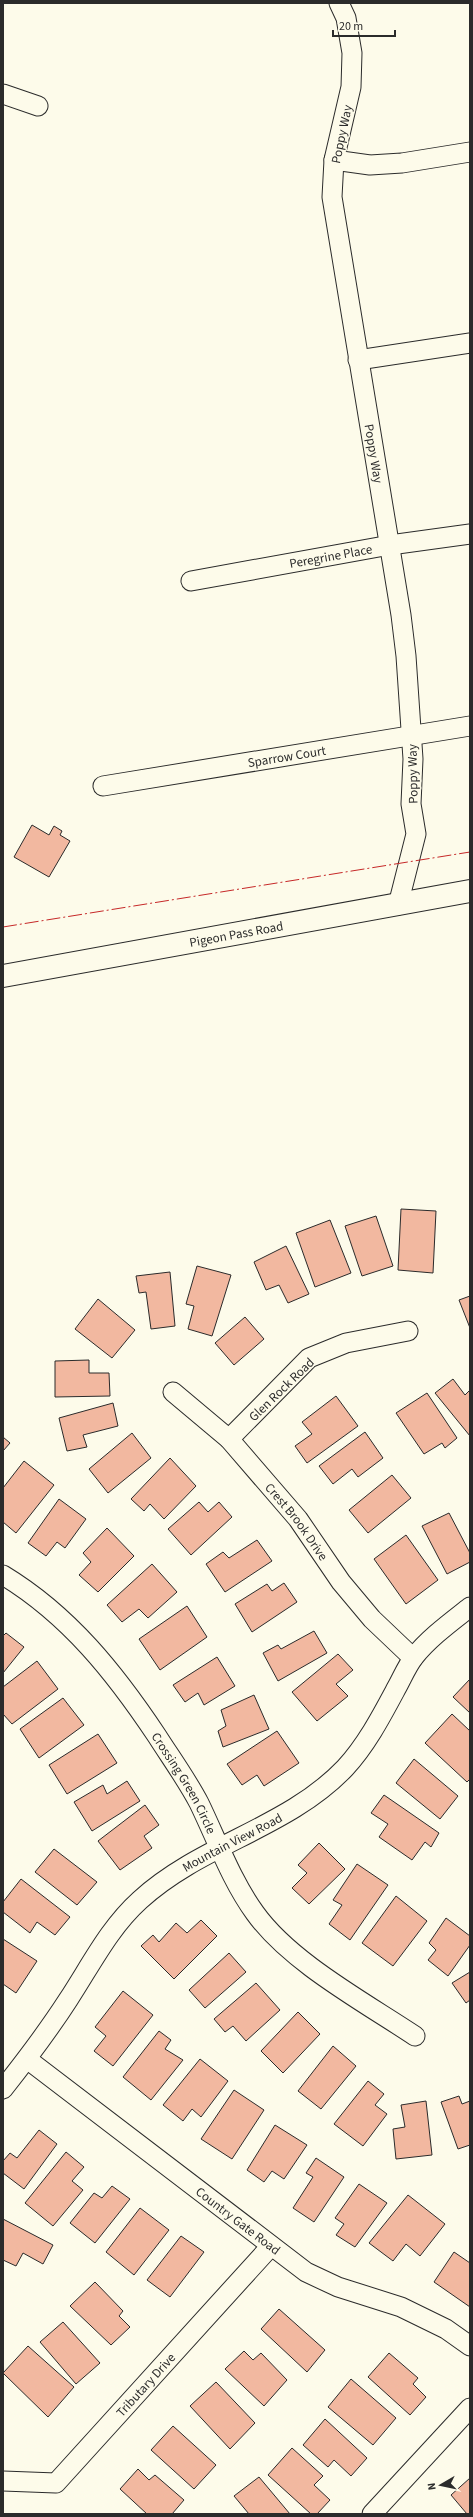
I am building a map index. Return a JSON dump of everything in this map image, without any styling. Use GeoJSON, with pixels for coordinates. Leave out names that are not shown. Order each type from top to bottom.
{"type":"FeatureCollection","features":[{"type":"Feature","properties":{"kind":"main road","name":"Pigeon Pass Road"},"geometry":{"type":"LineString","coordinates":[[3,976],[470,891]]}},
{"type":"Feature","properties":{"kind":"street","name":"Poppy Way"},"geometry":{"type":"LineString","coordinates":[[340,3],[346,18],[352,53],[351,87],[334,160],[332,197],[390,545],[406,656],[413,781],[411,804],[416,834],[398,905]]}},
{"type":"Feature","properties":{"kind":"street"},"geometry":{"type":"LineString","coordinates":[[3,94],[38,106]]}},
{"type":"Feature","properties":{"kind":"street"},"geometry":{"type":"LineString","coordinates":[[334,160],[370,165],[402,163],[470,152]]}},
{"type":"Feature","properties":{"kind":"street"},"geometry":{"type":"LineString","coordinates":[[358,360],[470,343]]}},
{"type":"Feature","properties":{"kind":"street","name":"Peregrine Place"},"geometry":{"type":"LineString","coordinates":[[191,580],[390,545],[470,534]]}},
{"type":"Feature","properties":{"kind":"street","name":"Sparrow Court"},"geometry":{"type":"LineString","coordinates":[[103,786],[470,726]]}},
{"type":"Feature","properties":{"kind":"street","name":"Glen Rock Road"},"geometry":{"type":"LineString","coordinates":[[229,1439],[309,1358],[346,1343],[408,1331]]}},
{"type":"Feature","properties":{"kind":"street","name":"Crest Brook Drive"},"geometry":{"type":"LineString","coordinates":[[173,1392],[229,1439],[298,1520],[341,1582],[372,1619],[413,1658]]}},
{"type":"Feature","properties":{"kind":"street","name":"Crossing Green Circle"},"geometry":{"type":"LineString","coordinates":[[3,1575],[43,1602],[103,1660],[173,1761],[198,1801],[238,1886],[251,1908],[276,1937],[316,1969],[415,2036]]}},
{"type":"Feature","properties":{"kind":"street","name":"Mountain View Road"},"geometry":{"type":"LineString","coordinates":[[3,2089],[27,2059],[69,2000],[95,1954],[117,1924],[140,1900],[163,1882],[220,1847],[308,1801],[344,1769],[376,1725],[413,1658],[439,1631],[470,1607]]}},
{"type":"Feature","properties":{"kind":"street","name":"Country Gate Road"},"geometry":{"type":"LineString","coordinates":[[27,2059],[306,2272],[338,2287],[402,2306],[446,2329],[470,2346]]}},
{"type":"Feature","properties":{"kind":"street","name":"Tributary Drive"},"geometry":{"type":"LineString","coordinates":[[3,2481],[56,2483],[271,2246]]}},
{"type":"Feature","properties":{"kind":"street"},"geometry":{"type":"LineString","coordinates":[[372,2514],[470,2408]]}},
{"type":"Feature","properties":{"kind":"building"},"geometry":{"type":"Polygon","coordinates":[[[32,825],[49,835],[54,826],[62,831],[60,835],[70,841],[49,877],[14,857],[32,825]]]}},
{"type":"Feature","properties":{"kind":"building"},"geometry":{"type":"Polygon","coordinates":[[[401,1209],[436,1211],[433,1273],[398,1270],[401,1209]]]}},
{"type":"Feature","properties":{"kind":"building"},"geometry":{"type":"Polygon","coordinates":[[[376,1216],[393,1266],[362,1276],[345,1226],[376,1216]]]}},
{"type":"Feature","properties":{"kind":"building"},"geometry":{"type":"Polygon","coordinates":[[[330,1220],[351,1273],[315,1287],[296,1233],[330,1220]]]}},
{"type":"Feature","properties":{"kind":"building"},"geometry":{"type":"Polygon","coordinates":[[[286,1246],[309,1294],[288,1303],[279,1285],[266,1290],[254,1262],[286,1246]]]}},
{"type":"Feature","properties":{"kind":"building"},"geometry":{"type":"Polygon","coordinates":[[[197,1266],[231,1275],[212,1336],[188,1329],[194,1306],[186,1304],[197,1266]]]}},
{"type":"Feature","properties":{"kind":"building"},"geometry":{"type":"Polygon","coordinates":[[[170,1272],[175,1326],[151,1329],[146,1292],[139,1293],[136,1276],[170,1272]]]}},
{"type":"Feature","properties":{"kind":"building"},"geometry":{"type":"Polygon","coordinates":[[[470,1296],[470,1328],[459,1300],[470,1296]]]}},
{"type":"Feature","properties":{"kind":"building"},"geometry":{"type":"Polygon","coordinates":[[[98,1299],[135,1330],[112,1358],[75,1329],[98,1299]]]}},
{"type":"Feature","properties":{"kind":"building"},"geometry":{"type":"Polygon","coordinates":[[[245,1317],[264,1339],[234,1365],[215,1343],[245,1317]]]}},
{"type":"Feature","properties":{"kind":"building"},"geometry":{"type":"Polygon","coordinates":[[[89,1360],[89,1373],[109,1373],[110,1396],[55,1397],[55,1361],[89,1360]]]}},
{"type":"Feature","properties":{"kind":"building"},"geometry":{"type":"Polygon","coordinates":[[[453,1379],[465,1395],[470,1390],[470,1436],[435,1393],[453,1379]]]}},
{"type":"Feature","properties":{"kind":"building"},"geometry":{"type":"Polygon","coordinates":[[[427,1393],[457,1438],[445,1448],[442,1443],[424,1454],[396,1413],[427,1393]]]}},
{"type":"Feature","properties":{"kind":"building"},"geometry":{"type":"Polygon","coordinates":[[[336,1396],[358,1426],[307,1463],[295,1446],[312,1434],[302,1422],[336,1396]]]}},
{"type":"Feature","properties":{"kind":"building"},"geometry":{"type":"Polygon","coordinates":[[[113,1403],[118,1426],[83,1435],[87,1447],[67,1451],[59,1418],[113,1403]]]}},
{"type":"Feature","properties":{"kind":"building"},"geometry":{"type":"Polygon","coordinates":[[[365,1432],[383,1458],[358,1477],[352,1469],[333,1484],[319,1466],[365,1432]]]}},
{"type":"Feature","properties":{"kind":"building"},"geometry":{"type":"Polygon","coordinates":[[[132,1433],[151,1458],[108,1493],[89,1469],[132,1433]]]}},
{"type":"Feature","properties":{"kind":"building"},"geometry":{"type":"Polygon","coordinates":[[[3,1437],[10,1443],[3,1451],[3,1437]]]}},
{"type":"Feature","properties":{"kind":"building"},"geometry":{"type":"Polygon","coordinates":[[[170,1458],[196,1486],[164,1519],[150,1504],[144,1511],[131,1499],[170,1458]]]}},
{"type":"Feature","properties":{"kind":"building"},"geometry":{"type":"Polygon","coordinates":[[[24,1461],[54,1485],[16,1533],[3,1522],[3,1488],[24,1461]]]}},
{"type":"Feature","properties":{"kind":"building"},"geometry":{"type":"Polygon","coordinates":[[[392,1475],[411,1498],[368,1533],[349,1510],[392,1475]]]}},
{"type":"Feature","properties":{"kind":"building"},"geometry":{"type":"Polygon","coordinates":[[[59,1499],[86,1519],[65,1548],[57,1542],[46,1556],[28,1543],[59,1499]]]}},
{"type":"Feature","properties":{"kind":"building"},"geometry":{"type":"Polygon","coordinates":[[[199,1502],[208,1512],[219,1502],[232,1517],[191,1555],[168,1529],[199,1502]]]}},
{"type":"Feature","properties":{"kind":"building"},"geometry":{"type":"Polygon","coordinates":[[[449,1513],[470,1553],[470,1562],[447,1574],[422,1526],[449,1513]]]}},
{"type":"Feature","properties":{"kind":"building"},"geometry":{"type":"Polygon","coordinates":[[[107,1528],[134,1556],[98,1592],[79,1575],[91,1562],[83,1553],[107,1528]]]}},
{"type":"Feature","properties":{"kind":"building"},"geometry":{"type":"Polygon","coordinates":[[[406,1535],[438,1580],[406,1604],[374,1559],[406,1535]]]}},
{"type":"Feature","properties":{"kind":"building"},"geometry":{"type":"Polygon","coordinates":[[[257,1540],[272,1561],[225,1592],[206,1564],[223,1552],[229,1558],[257,1540]]]}},
{"type":"Feature","properties":{"kind":"building"},"geometry":{"type":"Polygon","coordinates":[[[152,1564],[177,1592],[148,1618],[139,1609],[122,1622],[107,1605],[152,1564]]]}},
{"type":"Feature","properties":{"kind":"building"},"geometry":{"type":"Polygon","coordinates":[[[284,1583],[297,1602],[252,1632],[235,1604],[267,1584],[272,1591],[284,1583]]]}},
{"type":"Feature","properties":{"kind":"building"},"geometry":{"type":"Polygon","coordinates":[[[187,1606],[207,1637],[160,1670],[139,1639],[187,1606]]]}},
{"type":"Feature","properties":{"kind":"building"},"geometry":{"type":"Polygon","coordinates":[[[314,1631],[327,1653],[278,1681],[263,1653],[278,1645],[281,1649],[314,1631]]]}},
{"type":"Feature","properties":{"kind":"building"},"geometry":{"type":"Polygon","coordinates":[[[6,1633],[24,1647],[3,1673],[3,1636],[6,1633]]]}},
{"type":"Feature","properties":{"kind":"building"},"geometry":{"type":"Polygon","coordinates":[[[338,1654],[353,1670],[336,1684],[348,1696],[317,1721],[292,1692],[338,1654]]]}},
{"type":"Feature","properties":{"kind":"building"},"geometry":{"type":"Polygon","coordinates":[[[217,1657],[235,1686],[204,1705],[198,1693],[185,1702],[173,1685],[217,1657]]]}},
{"type":"Feature","properties":{"kind":"building"},"geometry":{"type":"Polygon","coordinates":[[[37,1661],[58,1689],[12,1724],[3,1714],[3,1687],[37,1661]]]}},
{"type":"Feature","properties":{"kind":"building"},"geometry":{"type":"Polygon","coordinates":[[[470,1679],[470,1713],[453,1697],[470,1679]]]}},
{"type":"Feature","properties":{"kind":"building"},"geometry":{"type":"Polygon","coordinates":[[[254,1695],[269,1729],[223,1747],[218,1731],[226,1726],[221,1710],[254,1695]]]}},
{"type":"Feature","properties":{"kind":"building"},"geometry":{"type":"Polygon","coordinates":[[[63,1698],[84,1725],[39,1758],[20,1729],[63,1698]]]}},
{"type":"Feature","properties":{"kind":"building"},"geometry":{"type":"Polygon","coordinates":[[[452,1714],[470,1731],[470,1779],[467,1782],[425,1743],[452,1714]]]}},
{"type":"Feature","properties":{"kind":"building"},"geometry":{"type":"Polygon","coordinates":[[[277,1731],[299,1763],[264,1786],[257,1775],[242,1785],[227,1764],[277,1731]]]}},
{"type":"Feature","properties":{"kind":"building"},"geometry":{"type":"Polygon","coordinates":[[[98,1734],[117,1763],[67,1794],[49,1765],[98,1734]]]}},
{"type":"Feature","properties":{"kind":"building"},"geometry":{"type":"Polygon","coordinates":[[[414,1759],[458,1796],[440,1819],[396,1783],[414,1759]]]}},
{"type":"Feature","properties":{"kind":"building"},"geometry":{"type":"Polygon","coordinates":[[[127,1781],[140,1801],[92,1831],[74,1802],[103,1785],[107,1794],[127,1781]]]}},
{"type":"Feature","properties":{"kind":"building"},"geometry":{"type":"Polygon","coordinates":[[[384,1795],[439,1833],[431,1847],[425,1842],[412,1860],[379,1837],[388,1824],[371,1813],[384,1795]]]}},
{"type":"Feature","properties":{"kind":"building"},"geometry":{"type":"Polygon","coordinates":[[[145,1805],[159,1825],[144,1836],[152,1848],[120,1870],[98,1841],[145,1805]]]}},
{"type":"Feature","properties":{"kind":"building"},"geometry":{"type":"Polygon","coordinates":[[[319,1843],[345,1869],[309,1904],[292,1888],[307,1873],[298,1865],[319,1843]]]}},
{"type":"Feature","properties":{"kind":"building"},"geometry":{"type":"Polygon","coordinates":[[[54,1849],[97,1882],[77,1905],[35,1872],[54,1849]]]}},
{"type":"Feature","properties":{"kind":"building"},"geometry":{"type":"Polygon","coordinates":[[[357,1864],[388,1885],[350,1940],[329,1924],[342,1905],[333,1900],[357,1864]]]}},
{"type":"Feature","properties":{"kind":"building"},"geometry":{"type":"Polygon","coordinates":[[[21,1879],[70,1917],[55,1935],[37,1922],[30,1933],[3,1912],[3,1902],[21,1879]]]}},
{"type":"Feature","properties":{"kind":"building"},"geometry":{"type":"Polygon","coordinates":[[[396,1896],[427,1921],[393,1966],[362,1943],[396,1896]]]}},
{"type":"Feature","properties":{"kind":"building"},"geometry":{"type":"Polygon","coordinates":[[[446,1918],[470,1936],[470,1945],[448,1976],[428,1960],[436,1950],[429,1943],[446,1918]]]}},
{"type":"Feature","properties":{"kind":"building"},"geometry":{"type":"Polygon","coordinates":[[[201,1920],[217,1936],[174,1979],[141,1946],[153,1935],[159,1942],[176,1923],[187,1933],[201,1920]]]}},
{"type":"Feature","properties":{"kind":"building"},"geometry":{"type":"Polygon","coordinates":[[[3,1939],[37,1961],[16,1993],[3,1984],[3,1939]]]}},
{"type":"Feature","properties":{"kind":"building"},"geometry":{"type":"Polygon","coordinates":[[[229,1953],[246,1972],[205,2008],[189,1990],[229,1953]]]}},
{"type":"Feature","properties":{"kind":"building"},"geometry":{"type":"Polygon","coordinates":[[[470,1972],[470,2000],[466,2003],[452,1983],[470,1972]]]}},
{"type":"Feature","properties":{"kind":"building"},"geometry":{"type":"Polygon","coordinates":[[[256,1983],[280,2010],[246,2041],[233,2026],[225,2032],[214,2019],[256,1983]]]}},
{"type":"Feature","properties":{"kind":"building"},"geometry":{"type":"Polygon","coordinates":[[[123,1991],[153,2015],[113,2066],[94,2051],[106,2036],[95,2027],[123,1991]]]}},
{"type":"Feature","properties":{"kind":"building"},"geometry":{"type":"Polygon","coordinates":[[[298,2012],[320,2034],[283,2073],[261,2051],[298,2012]]]}},
{"type":"Feature","properties":{"kind":"building"},"geometry":{"type":"Polygon","coordinates":[[[159,2031],[171,2040],[165,2049],[183,2060],[151,2100],[123,2077],[159,2031]]]}},
{"type":"Feature","properties":{"kind":"building"},"geometry":{"type":"Polygon","coordinates":[[[333,2046],[356,2066],[321,2109],[298,2091],[333,2046]]]}},
{"type":"Feature","properties":{"kind":"building"},"geometry":{"type":"Polygon","coordinates":[[[200,2059],[228,2081],[201,2117],[192,2109],[183,2121],[163,2105],[200,2059]]]}},
{"type":"Feature","properties":{"kind":"building"},"geometry":{"type":"Polygon","coordinates":[[[368,2081],[384,2094],[375,2105],[387,2114],[363,2146],[334,2124],[368,2081]]]}},
{"type":"Feature","properties":{"kind":"building"},"geometry":{"type":"Polygon","coordinates":[[[234,2090],[264,2110],[232,2159],[201,2139],[234,2090]]]}},
{"type":"Feature","properties":{"kind":"building"},"geometry":{"type":"Polygon","coordinates":[[[459,2096],[462,2104],[470,2101],[470,2145],[458,2149],[441,2102],[459,2096]]]}},
{"type":"Feature","properties":{"kind":"building"},"geometry":{"type":"Polygon","coordinates":[[[426,2101],[432,2155],[396,2159],[393,2129],[405,2127],[401,2105],[426,2101]]]}},
{"type":"Feature","properties":{"kind":"building"},"geometry":{"type":"Polygon","coordinates":[[[275,2125],[307,2145],[284,2179],[272,2171],[264,2182],[247,2170],[275,2125]]]}},
{"type":"Feature","properties":{"kind":"building"},"geometry":{"type":"Polygon","coordinates":[[[39,2130],[57,2144],[24,2189],[3,2173],[3,2161],[10,2153],[17,2158],[39,2130]]]}},
{"type":"Feature","properties":{"kind":"building"},"geometry":{"type":"Polygon","coordinates":[[[66,2152],[84,2167],[72,2181],[83,2190],[53,2226],[25,2203],[66,2152]]]}},
{"type":"Feature","properties":{"kind":"building"},"geometry":{"type":"Polygon","coordinates":[[[316,2158],[344,2177],[314,2222],[293,2208],[313,2177],[306,2173],[316,2158]]]}},
{"type":"Feature","properties":{"kind":"building"},"geometry":{"type":"Polygon","coordinates":[[[359,2184],[387,2203],[355,2247],[336,2235],[344,2224],[335,2218],[359,2184]]]}},
{"type":"Feature","properties":{"kind":"building"},"geometry":{"type":"Polygon","coordinates":[[[112,2186],[130,2199],[95,2243],[70,2223],[94,2193],[102,2198],[112,2186]]]}},
{"type":"Feature","properties":{"kind":"building"},"geometry":{"type":"Polygon","coordinates":[[[408,2195],[445,2224],[420,2256],[406,2244],[393,2261],[369,2243],[408,2195]]]}},
{"type":"Feature","properties":{"kind":"building"},"geometry":{"type":"Polygon","coordinates":[[[140,2208],[169,2230],[134,2275],[106,2252],[140,2208]]]}},
{"type":"Feature","properties":{"kind":"building"},"geometry":{"type":"Polygon","coordinates":[[[3,2219],[53,2245],[43,2264],[23,2253],[16,2266],[3,2260],[3,2219]]]}},
{"type":"Feature","properties":{"kind":"building"},"geometry":{"type":"Polygon","coordinates":[[[181,2236],[204,2252],[170,2297],[147,2280],[181,2236]]]}},
{"type":"Feature","properties":{"kind":"building"},"geometry":{"type":"Polygon","coordinates":[[[454,2252],[470,2263],[470,2307],[434,2282],[454,2252]]]}},
{"type":"Feature","properties":{"kind":"building"},"geometry":{"type":"Polygon","coordinates":[[[95,2282],[123,2311],[119,2316],[130,2327],[111,2345],[70,2306],[95,2282]]]}},
{"type":"Feature","properties":{"kind":"building"},"geometry":{"type":"Polygon","coordinates":[[[279,2309],[325,2350],[307,2372],[261,2329],[279,2309]]]}},
{"type":"Feature","properties":{"kind":"building"},"geometry":{"type":"Polygon","coordinates":[[[63,2322],[100,2363],[76,2384],[40,2342],[63,2322]]]}},
{"type":"Feature","properties":{"kind":"building"},"geometry":{"type":"Polygon","coordinates":[[[28,2346],[74,2387],[48,2417],[3,2373],[28,2346]]]}},
{"type":"Feature","properties":{"kind":"building"},"geometry":{"type":"Polygon","coordinates":[[[244,2351],[253,2360],[261,2353],[287,2380],[264,2406],[225,2369],[244,2351]]]}},
{"type":"Feature","properties":{"kind":"building"},"geometry":{"type":"Polygon","coordinates":[[[389,2353],[418,2378],[413,2384],[426,2397],[410,2415],[368,2377],[389,2353]]]}},
{"type":"Feature","properties":{"kind":"building"},"geometry":{"type":"Polygon","coordinates":[[[351,2379],[396,2418],[373,2445],[328,2407],[351,2379]]]}},
{"type":"Feature","properties":{"kind":"building"},"geometry":{"type":"Polygon","coordinates":[[[216,2382],[255,2423],[230,2449],[190,2406],[216,2382]]]}},
{"type":"Feature","properties":{"kind":"building"},"geometry":{"type":"Polygon","coordinates":[[[325,2419],[367,2458],[351,2476],[334,2460],[328,2467],[303,2445],[325,2419]]]}},
{"type":"Feature","properties":{"kind":"building"},"geometry":{"type":"Polygon","coordinates":[[[173,2426],[216,2465],[194,2489],[151,2450],[173,2426]]]}},
{"type":"Feature","properties":{"kind":"building"},"geometry":{"type":"Polygon","coordinates":[[[292,2448],[323,2476],[314,2485],[330,2500],[317,2514],[311,2514],[268,2475],[292,2448]]]}},
{"type":"Feature","properties":{"kind":"building"},"geometry":{"type":"Polygon","coordinates":[[[138,2469],[149,2480],[155,2475],[184,2500],[172,2514],[147,2514],[120,2489],[138,2469]]]}},
{"type":"Feature","properties":{"kind":"building"},"geometry":{"type":"Polygon","coordinates":[[[259,2477],[290,2514],[249,2514],[234,2496],[259,2477]]]}},
{"type":"Feature","properties":{"kind":"building"},"geometry":{"type":"Polygon","coordinates":[[[470,2478],[470,2514],[467,2514],[451,2495],[470,2478]]]}},
{"type":"Feature","properties":{"kind":"power"},"geometry":{"type":"LineString","coordinates":[[3,927],[470,852]]}}]}
